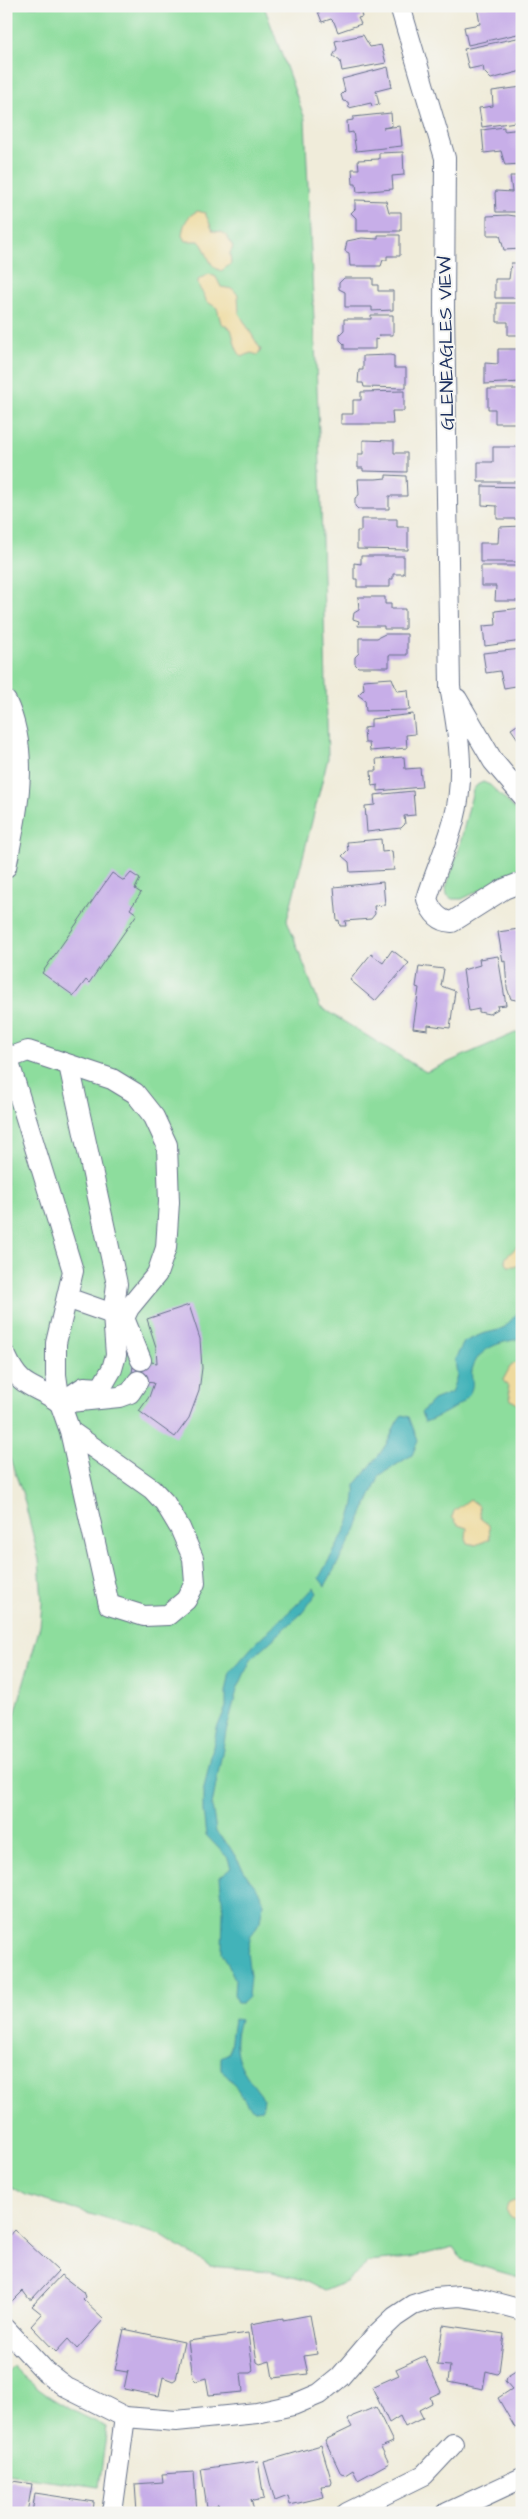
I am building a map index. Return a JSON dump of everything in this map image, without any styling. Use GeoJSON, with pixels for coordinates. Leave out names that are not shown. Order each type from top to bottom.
{"type":"FeatureCollection","features":[{"type":"Feature","properties":{"kind":"street","name":"GLENEAGLES VIEW"},"geometry":{"type":"LineString","coordinates":[[400,6],[445,158],[444,309],[450,687],[459,739],[460,778],[455,818],[427,899],[430,907],[444,922],[452,922],[504,889],[522,882]]}},
{"type":"Feature","properties":{"kind":"street","name":"GLENEAGLES VIEW"},"geometry":{"type":"LineString","coordinates":[[450,687],[493,761],[522,795]]}},
{"type":"Feature","properties":{"kind":"street"},"geometry":{"type":"LineString","coordinates":[[6,701],[14,717],[21,756],[15,824],[6,867]]}},
{"type":"Feature","properties":{"kind":"street"},"geometry":{"type":"LineString","coordinates":[[70,1431],[152,1489],[165,1503],[180,1528],[193,1558],[194,1583],[186,1600],[168,1615],[144,1616],[109,1605],[70,1431],[60,1403],[56,1375],[56,1343],[73,1271],[7,1057],[28,1051],[112,1079],[135,1093],[154,1117],[167,1145],[169,1202],[166,1248],[157,1274],[130,1308],[119,1316]]}},
{"type":"Feature","properties":{"kind":"street"},"geometry":{"type":"LineString","coordinates":[[60,1403],[84,1387],[101,1388],[116,1355],[119,1316],[116,1274],[69,1065]]}},
{"type":"Feature","properties":{"kind":"street"},"geometry":{"type":"LineString","coordinates":[[66,1298],[119,1316],[141,1360]]}},
{"type":"Feature","properties":{"kind":"street"},"geometry":{"type":"LineString","coordinates":[[6,1356],[12,1371],[22,1383],[49,1395],[60,1403],[119,1397],[130,1393],[138,1381]]}},
{"type":"Feature","properties":{"kind":"street"},"geometry":{"type":"LineString","coordinates":[[6,2329],[46,2372],[67,2388],[125,2417],[176,2421],[257,2413],[293,2405],[319,2394],[340,2377],[375,2336],[395,2317],[413,2305],[435,2298],[460,2296],[481,2298],[519,2310]]}},
{"type":"Feature","properties":{"kind":"street"},"geometry":{"type":"LineString","coordinates":[[112,2513],[125,2417]]}},
{"type":"Feature","properties":{"kind":"street"},"geometry":{"type":"LineString","coordinates":[[347,2513],[424,2474],[453,2444]]}},
{"type":"Feature","properties":{"kind":"street"},"geometry":{"type":"LineString","coordinates":[[446,2513],[522,2478]]}},
{"type":"Feature","properties":{"kind":"green space"},"geometry":{"type":"Polygon","coordinates":[[[6,6],[264,6],[305,119],[319,433],[328,758],[287,920],[320,1007],[426,1072],[522,1030],[522,2278],[463,2261],[453,2247],[410,2258],[369,2262],[346,2282],[324,2291],[303,2280],[269,2271],[210,2266],[160,2235],[26,2195],[6,2184],[6,1746],[40,1626],[42,1602],[39,1560],[23,1495],[6,1448],[6,6]]]}},
{"type":"Feature","properties":{"kind":"green space"},"geometry":{"type":"Polygon","coordinates":[[[483,782],[490,785],[522,816],[522,870],[462,899],[452,899],[447,895],[446,888],[458,852],[473,790],[483,782]]]}},
{"type":"Feature","properties":{"kind":"green space"},"geometry":{"type":"Polygon","coordinates":[[[13,2366],[45,2394],[81,2415],[107,2427],[99,2487],[6,2474],[6,2373],[13,2366]]]}},
{"type":"Feature","properties":{"kind":"sand"},"geometry":{"type":"Polygon","coordinates":[[[198,211],[205,213],[213,231],[222,232],[227,236],[233,247],[230,253],[231,264],[221,271],[210,262],[205,249],[199,241],[186,241],[182,236],[186,221],[198,211]]]}},
{"type":"Feature","properties":{"kind":"sand"},"geometry":{"type":"Polygon","coordinates":[[[209,274],[216,277],[221,287],[233,289],[238,295],[239,313],[261,350],[258,355],[251,353],[242,357],[239,354],[231,329],[221,323],[217,308],[206,301],[198,280],[209,274]]]}},
{"type":"Feature","properties":{"kind":"sand"},"geometry":{"type":"Polygon","coordinates":[[[518,1246],[522,1247],[522,1266],[508,1266],[505,1261],[506,1257],[518,1246]]]}},
{"type":"Feature","properties":{"kind":"sand"},"geometry":{"type":"Polygon","coordinates":[[[515,1363],[522,1365],[522,1404],[519,1405],[511,1400],[508,1387],[503,1380],[510,1367],[515,1363]]]}},
{"type":"Feature","properties":{"kind":"sand"},"geometry":{"type":"Polygon","coordinates":[[[470,1499],[479,1506],[481,1519],[489,1525],[490,1539],[476,1545],[468,1543],[466,1538],[467,1528],[458,1525],[452,1517],[454,1511],[470,1499]]]}},
{"type":"Feature","properties":{"kind":"sand"},"geometry":{"type":"Polygon","coordinates":[[[514,2201],[522,2205],[522,2221],[511,2217],[506,2210],[508,2204],[514,2201]]]}},
{"type":"Feature","properties":{"kind":"water"},"geometry":{"type":"Polygon","coordinates":[[[522,1308],[522,1339],[507,1341],[485,1351],[475,1362],[472,1370],[472,1385],[465,1400],[425,1422],[421,1413],[433,1400],[451,1393],[457,1376],[455,1359],[464,1342],[482,1334],[503,1329],[522,1308]]]}},
{"type":"Feature","properties":{"kind":"water"},"geometry":{"type":"Polygon","coordinates":[[[402,1415],[409,1417],[418,1441],[412,1455],[380,1475],[356,1530],[325,1586],[319,1578],[349,1521],[355,1497],[355,1485],[383,1449],[402,1415]]]}},
{"type":"Feature","properties":{"kind":"water"},"geometry":{"type":"Polygon","coordinates":[[[314,1588],[317,1593],[302,1613],[251,1659],[237,1690],[226,1732],[212,1805],[216,1832],[229,1846],[249,1879],[261,1893],[263,1904],[260,1921],[251,1936],[247,1952],[250,1976],[248,1997],[242,2003],[237,2003],[234,1995],[235,1979],[222,1952],[223,1911],[220,1877],[231,1868],[228,1858],[206,1835],[203,1793],[217,1728],[226,1707],[226,1692],[230,1672],[254,1645],[314,1588]]]}},
{"type":"Feature","properties":{"kind":"water"},"geometry":{"type":"Polygon","coordinates":[[[234,2019],[240,2020],[236,2044],[237,2053],[244,2071],[264,2099],[262,2109],[254,2110],[221,2070],[221,2057],[229,2053],[234,2019]]]}},
{"type":"Feature","properties":{"kind":"building"},"geometry":{"type":"Polygon","coordinates":[[[319,6],[370,7],[360,10],[362,17],[358,18],[361,24],[338,32],[331,19],[322,22],[317,9],[320,8],[319,6]]]}},
{"type":"Feature","properties":{"kind":"building"},"geometry":{"type":"Polygon","coordinates":[[[516,6],[520,10],[522,18],[519,22],[522,33],[468,45],[464,27],[480,24],[477,7],[516,6]]]}},
{"type":"Feature","properties":{"kind":"building"},"geometry":{"type":"Polygon","coordinates":[[[363,35],[370,47],[381,45],[386,63],[342,71],[340,61],[333,56],[337,49],[335,41],[363,35]]]}},
{"type":"Feature","properties":{"kind":"building"},"geometry":{"type":"Polygon","coordinates":[[[522,37],[522,71],[491,79],[484,72],[483,66],[469,69],[464,49],[522,37]]]}},
{"type":"Feature","properties":{"kind":"building"},"geometry":{"type":"Polygon","coordinates":[[[388,67],[392,87],[376,91],[379,104],[372,106],[371,103],[349,108],[348,102],[343,101],[341,95],[345,91],[342,79],[388,67]]]}},
{"type":"Feature","properties":{"kind":"building"},"geometry":{"type":"Polygon","coordinates":[[[522,87],[522,121],[482,127],[479,108],[493,106],[492,91],[522,87]]]}},
{"type":"Feature","properties":{"kind":"building"},"geometry":{"type":"Polygon","coordinates":[[[391,113],[392,126],[383,128],[400,126],[402,146],[356,151],[353,132],[348,133],[347,121],[353,120],[353,117],[391,113]]]}},
{"type":"Feature","properties":{"kind":"building"},"geometry":{"type":"Polygon","coordinates":[[[504,127],[504,131],[522,129],[522,164],[505,165],[501,151],[484,153],[482,130],[504,127]]]}},
{"type":"Feature","properties":{"kind":"building"},"geometry":{"type":"Polygon","coordinates":[[[403,152],[404,175],[392,176],[393,189],[357,192],[356,184],[353,184],[352,169],[359,169],[358,160],[379,159],[379,153],[403,152]]]}},
{"type":"Feature","properties":{"kind":"building"},"geometry":{"type":"Polygon","coordinates":[[[510,176],[522,176],[522,207],[520,207],[520,212],[496,212],[495,193],[496,191],[512,192],[510,176]]]}},
{"type":"Feature","properties":{"kind":"building"},"geometry":{"type":"Polygon","coordinates":[[[355,200],[386,201],[389,212],[401,212],[401,231],[356,231],[356,218],[351,213],[355,209],[355,200]]]}},
{"type":"Feature","properties":{"kind":"building"},"geometry":{"type":"Polygon","coordinates":[[[508,215],[522,217],[522,249],[504,250],[500,235],[487,235],[487,216],[508,215]]]}},
{"type":"Feature","properties":{"kind":"building"},"geometry":{"type":"Polygon","coordinates":[[[378,235],[400,235],[400,256],[387,256],[387,260],[383,260],[381,266],[350,266],[349,253],[345,251],[347,241],[362,238],[378,239],[378,235]]]}},
{"type":"Feature","properties":{"kind":"building"},"geometry":{"type":"Polygon","coordinates":[[[511,263],[522,263],[522,298],[495,298],[495,279],[509,279],[511,263]]]}},
{"type":"Feature","properties":{"kind":"building"},"geometry":{"type":"Polygon","coordinates":[[[344,278],[373,278],[373,285],[378,285],[378,291],[393,291],[393,310],[372,311],[372,307],[345,307],[345,292],[339,289],[339,283],[344,278]]]}},
{"type":"Feature","properties":{"kind":"building"},"geometry":{"type":"Polygon","coordinates":[[[497,303],[522,303],[522,335],[508,335],[508,322],[497,322],[497,303]]]}},
{"type":"Feature","properties":{"kind":"building"},"geometry":{"type":"Polygon","coordinates":[[[371,315],[393,315],[393,335],[379,335],[378,340],[375,339],[375,349],[344,349],[344,344],[340,340],[340,334],[344,330],[344,319],[371,319],[371,315]]]}},
{"type":"Feature","properties":{"kind":"building"},"geometry":{"type":"Polygon","coordinates":[[[498,349],[522,349],[522,382],[485,384],[485,363],[498,364],[498,349]]]}},
{"type":"Feature","properties":{"kind":"building"},"geometry":{"type":"Polygon","coordinates":[[[363,356],[394,356],[394,368],[406,368],[406,388],[364,387],[363,383],[358,383],[359,370],[363,370],[363,356]]]}},
{"type":"Feature","properties":{"kind":"building"},"geometry":{"type":"Polygon","coordinates":[[[488,389],[522,389],[522,423],[495,423],[495,409],[488,409],[488,389]]]}},
{"type":"Feature","properties":{"kind":"building"},"geometry":{"type":"Polygon","coordinates":[[[404,391],[404,411],[392,411],[393,424],[341,424],[341,414],[353,414],[353,400],[361,400],[361,392],[404,391]]]}},
{"type":"Feature","properties":{"kind":"building"},"geometry":{"type":"Polygon","coordinates":[[[363,440],[394,441],[394,453],[407,453],[407,472],[363,471],[363,468],[358,468],[358,454],[363,454],[363,440]]]}},
{"type":"Feature","properties":{"kind":"building"},"geometry":{"type":"Polygon","coordinates":[[[493,447],[522,447],[522,482],[478,482],[478,462],[493,462],[493,447]]]}},
{"type":"Feature","properties":{"kind":"building"},"geometry":{"type":"Polygon","coordinates":[[[386,475],[406,476],[407,496],[389,496],[389,509],[358,509],[355,506],[355,498],[359,495],[358,479],[386,478],[386,475]]]}},
{"type":"Feature","properties":{"kind":"building"},"geometry":{"type":"Polygon","coordinates":[[[482,486],[522,487],[522,519],[497,519],[497,506],[482,505],[482,486]]]}},
{"type":"Feature","properties":{"kind":"building"},"geometry":{"type":"Polygon","coordinates":[[[361,519],[397,519],[397,527],[408,527],[408,550],[357,549],[357,531],[361,531],[361,519]]]}},
{"type":"Feature","properties":{"kind":"building"},"geometry":{"type":"Polygon","coordinates":[[[522,526],[522,562],[480,562],[480,543],[498,543],[499,527],[522,526]]]}},
{"type":"Feature","properties":{"kind":"building"},"geometry":{"type":"Polygon","coordinates":[[[361,556],[404,556],[404,574],[393,574],[393,579],[390,579],[390,587],[357,587],[357,579],[354,579],[354,563],[361,564],[361,556]]]}},
{"type":"Feature","properties":{"kind":"building"},"geometry":{"type":"Polygon","coordinates":[[[481,566],[522,566],[522,601],[495,601],[496,586],[481,586],[481,566]]]}},
{"type":"Feature","properties":{"kind":"building"},"geometry":{"type":"Polygon","coordinates":[[[358,597],[385,597],[385,604],[391,604],[391,609],[405,609],[405,629],[384,629],[384,626],[358,626],[359,621],[353,619],[354,613],[359,610],[358,597]]]}},
{"type":"Feature","properties":{"kind":"building"},"geometry":{"type":"Polygon","coordinates":[[[522,608],[522,641],[485,646],[483,626],[496,625],[495,611],[522,608]]]}},
{"type":"Feature","properties":{"kind":"building"},"geometry":{"type":"Polygon","coordinates":[[[385,634],[407,634],[407,655],[389,655],[389,667],[358,667],[355,664],[355,657],[359,653],[359,638],[377,638],[385,634]]]}},
{"type":"Feature","properties":{"kind":"building"},"geometry":{"type":"Polygon","coordinates":[[[522,649],[522,685],[504,688],[500,671],[486,673],[483,653],[522,649]]]}},
{"type":"Feature","properties":{"kind":"building"},"geometry":{"type":"Polygon","coordinates":[[[392,678],[397,691],[408,690],[410,710],[366,711],[365,700],[358,695],[364,689],[363,680],[392,678]]]}},
{"type":"Feature","properties":{"kind":"building"},"geometry":{"type":"Polygon","coordinates":[[[413,714],[415,734],[406,735],[407,748],[370,751],[369,743],[365,743],[364,728],[371,727],[371,719],[413,714]]]}},
{"type":"Feature","properties":{"kind":"building"},"geometry":{"type":"Polygon","coordinates":[[[522,722],[522,745],[511,729],[522,722]]]}},
{"type":"Feature","properties":{"kind":"building"},"geometry":{"type":"Polygon","coordinates":[[[404,757],[405,769],[420,768],[422,787],[378,791],[378,785],[372,786],[371,771],[377,771],[376,759],[404,757]]]}},
{"type":"Feature","properties":{"kind":"building"},"geometry":{"type":"Polygon","coordinates":[[[413,791],[415,815],[404,816],[405,824],[401,828],[367,832],[365,806],[375,805],[374,795],[413,791]]]}},
{"type":"Feature","properties":{"kind":"building"},"geometry":{"type":"Polygon","coordinates":[[[381,839],[382,852],[392,851],[394,870],[350,872],[349,862],[342,856],[348,850],[347,842],[381,839]]]}},
{"type":"Feature","properties":{"kind":"building"},"geometry":{"type":"Polygon","coordinates":[[[112,873],[124,881],[131,873],[140,879],[135,889],[141,893],[130,909],[137,914],[89,983],[86,980],[74,996],[42,973],[112,873]]]}},
{"type":"Feature","properties":{"kind":"building"},"geometry":{"type":"Polygon","coordinates":[[[383,882],[385,905],[374,906],[375,914],[371,919],[345,921],[346,926],[340,926],[339,920],[337,921],[334,887],[383,882]]]}},
{"type":"Feature","properties":{"kind":"building"},"geometry":{"type":"Polygon","coordinates":[[[519,929],[522,938],[522,999],[516,1000],[511,999],[507,988],[505,961],[503,962],[498,932],[519,929]]]}},
{"type":"Feature","properties":{"kind":"building"},"geometry":{"type":"Polygon","coordinates":[[[392,950],[409,963],[375,1001],[350,980],[371,954],[383,963],[392,950]]]}},
{"type":"Feature","properties":{"kind":"building"},"geometry":{"type":"Polygon","coordinates":[[[498,956],[506,1005],[497,1006],[498,1009],[489,1014],[479,1012],[479,1009],[469,1011],[463,970],[480,965],[479,959],[498,956]]]}},
{"type":"Feature","properties":{"kind":"building"},"geometry":{"type":"Polygon","coordinates":[[[419,966],[444,969],[441,986],[455,991],[450,1028],[428,1025],[428,1030],[413,1028],[419,988],[416,987],[419,966]]]}},
{"type":"Feature","properties":{"kind":"building"},"geometry":{"type":"Polygon","coordinates":[[[189,1305],[200,1339],[202,1368],[199,1391],[189,1418],[175,1437],[139,1411],[149,1397],[154,1383],[131,1380],[134,1359],[157,1363],[156,1347],[147,1319],[189,1305]]]}},
{"type":"Feature","properties":{"kind":"building"},"geometry":{"type":"Polygon","coordinates":[[[14,2230],[58,2271],[32,2299],[29,2299],[23,2291],[10,2304],[6,2300],[6,2239],[14,2230]]]}},
{"type":"Feature","properties":{"kind":"building"},"geometry":{"type":"Polygon","coordinates":[[[61,2275],[83,2292],[85,2297],[83,2299],[104,2319],[77,2349],[68,2339],[56,2352],[31,2326],[42,2314],[32,2306],[61,2275]]]}},
{"type":"Feature","properties":{"kind":"building"},"geometry":{"type":"Polygon","coordinates":[[[310,2315],[317,2354],[304,2356],[308,2374],[273,2378],[270,2361],[260,2364],[257,2362],[251,2324],[310,2315]]]}},
{"type":"Feature","properties":{"kind":"building"},"geometry":{"type":"Polygon","coordinates":[[[443,2325],[504,2334],[499,2372],[497,2374],[486,2371],[483,2389],[448,2382],[450,2366],[437,2365],[443,2325]]]}},
{"type":"Feature","properties":{"kind":"building"},"geometry":{"type":"Polygon","coordinates":[[[124,2329],[184,2342],[176,2379],[173,2381],[163,2377],[159,2396],[124,2389],[128,2370],[127,2372],[115,2370],[124,2329]]]}},
{"type":"Feature","properties":{"kind":"building"},"geometry":{"type":"Polygon","coordinates":[[[248,2333],[253,2371],[241,2373],[243,2392],[209,2395],[206,2378],[196,2381],[193,2378],[188,2341],[248,2333]]]}},
{"type":"Feature","properties":{"kind":"building"},"geometry":{"type":"Polygon","coordinates":[[[424,2356],[441,2392],[430,2397],[432,2403],[419,2410],[423,2418],[405,2427],[400,2416],[389,2423],[372,2387],[399,2375],[396,2369],[424,2356]]]}},
{"type":"Feature","properties":{"kind":"building"},"geometry":{"type":"Polygon","coordinates":[[[522,2367],[522,2424],[515,2428],[498,2398],[512,2389],[505,2381],[506,2377],[522,2367]]]}},
{"type":"Feature","properties":{"kind":"building"},"geometry":{"type":"Polygon","coordinates":[[[376,2407],[393,2442],[381,2447],[389,2463],[358,2480],[353,2470],[345,2475],[341,2474],[325,2440],[352,2427],[348,2420],[353,2416],[376,2407]]]}},
{"type":"Feature","properties":{"kind":"building"},"geometry":{"type":"Polygon","coordinates":[[[321,2445],[332,2482],[331,2485],[321,2486],[324,2497],[290,2505],[288,2496],[275,2501],[264,2462],[321,2445]]]}},
{"type":"Feature","properties":{"kind":"building"},"geometry":{"type":"Polygon","coordinates":[[[258,2461],[264,2499],[253,2501],[251,2499],[254,2511],[220,2513],[218,2504],[218,2506],[207,2508],[201,2469],[258,2461]]]}},
{"type":"Feature","properties":{"kind":"building"},"geometry":{"type":"Polygon","coordinates":[[[194,2472],[197,2512],[137,2513],[135,2484],[163,2482],[162,2474],[194,2472]]]}},
{"type":"Feature","properties":{"kind":"building"},"geometry":{"type":"Polygon","coordinates":[[[6,2480],[32,2484],[27,2513],[6,2513],[6,2480]]]}},
{"type":"Feature","properties":{"kind":"building"},"geometry":{"type":"Polygon","coordinates":[[[35,2493],[94,2502],[93,2513],[32,2513],[35,2493]]]}}]}
